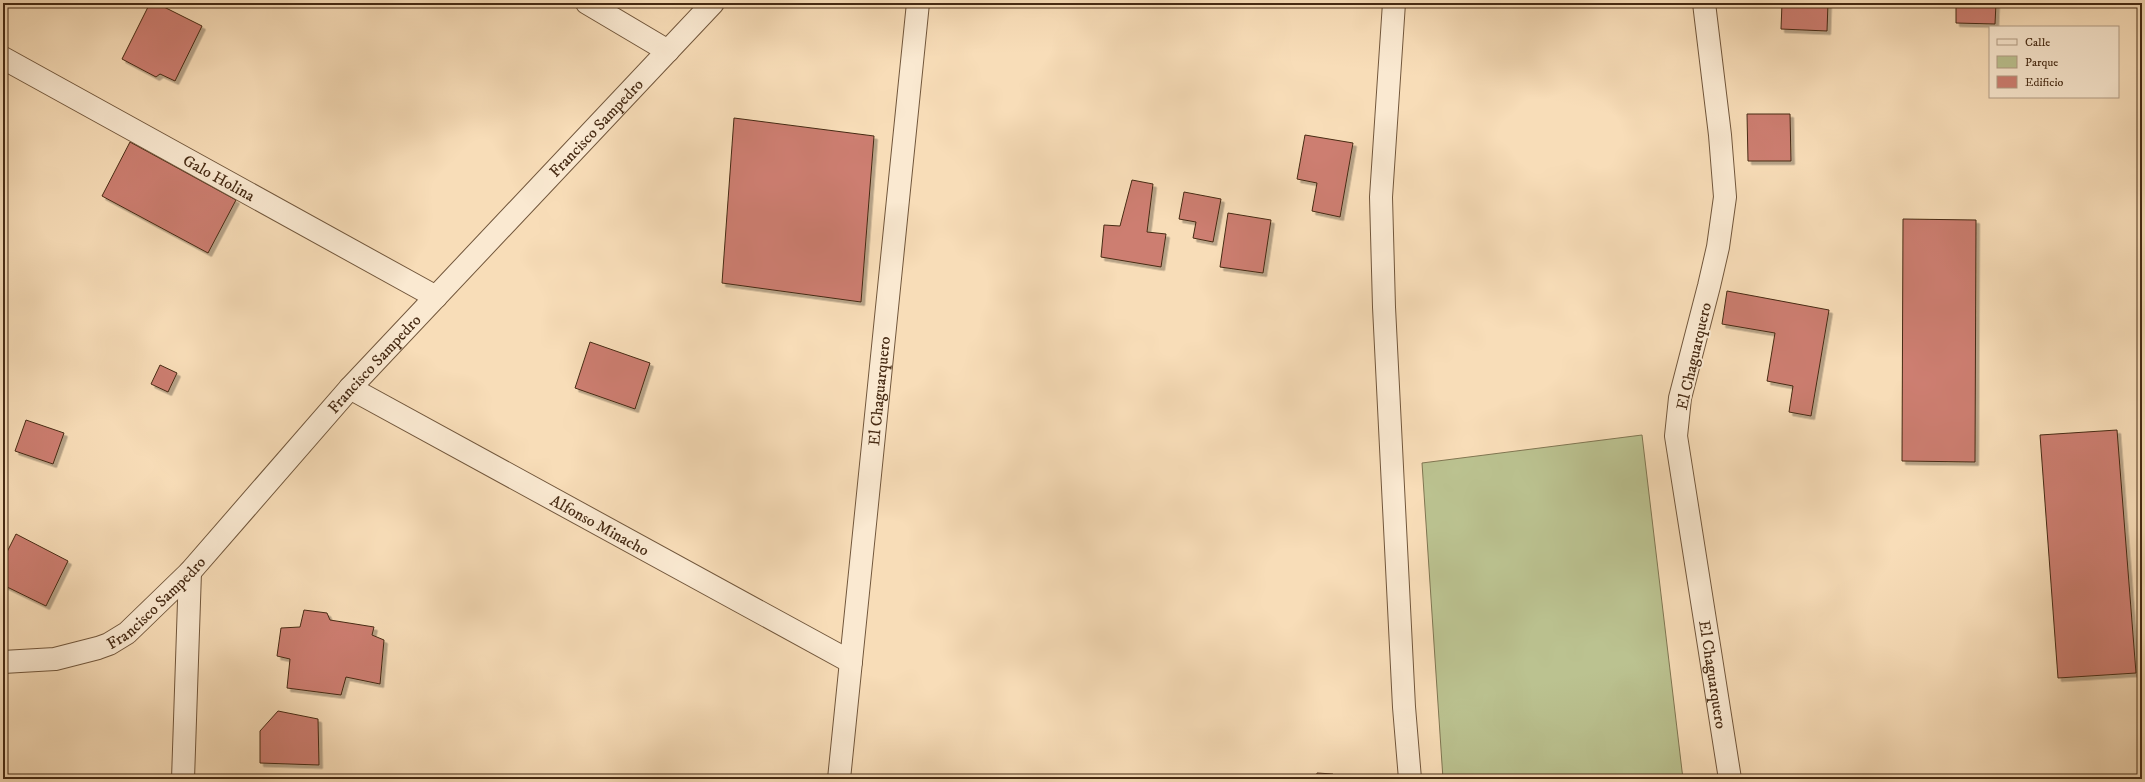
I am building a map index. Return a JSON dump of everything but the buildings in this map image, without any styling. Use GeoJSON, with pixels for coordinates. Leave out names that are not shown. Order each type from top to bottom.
{"type":"FeatureCollection","features":[{"type":"Feature","properties":{"kind":"street"},"geometry":{"type":"LineString","coordinates":[[588,3],[668,51]]}},
{"type":"Feature","properties":{"kind":"street","name":"Francisco Sampedro"},"geometry":{"type":"LineString","coordinates":[[3,662],[55,659],[109,644],[127,632],[190,572],[350,388],[713,3]]}},
{"type":"Feature","properties":{"kind":"street","name":"El Chaguarquero"},"geometry":{"type":"LineString","coordinates":[[839,779],[918,3]]}},
{"type":"Feature","properties":{"kind":"street"},"geometry":{"type":"LineString","coordinates":[[1394,3],[1381,197],[1384,307],[1404,707],[1410,779]]}},
{"type":"Feature","properties":{"kind":"street","name":"El Chaguarquero"},"geometry":{"type":"LineString","coordinates":[[1704,3],[1720,135],[1725,197],[1718,247],[1710,286],[1680,398],[1676,436],[1730,779]]}},
{"type":"Feature","properties":{"kind":"street","name":"Galo Holina"},"geometry":{"type":"LineString","coordinates":[[3,58],[436,297]]}},
{"type":"Feature","properties":{"kind":"street","name":"Alfonso Minacho"},"geometry":{"type":"LineString","coordinates":[[350,388],[851,662]]}},
{"type":"Feature","properties":{"kind":"street"},"geometry":{"type":"LineString","coordinates":[[183,779],[190,572]]}},
{"type":"Feature","properties":{"kind":"green space"},"geometry":{"type":"Polygon","coordinates":[[[1642,435],[1683,779],[1443,779],[1422,463],[1642,435]]]}}]}
